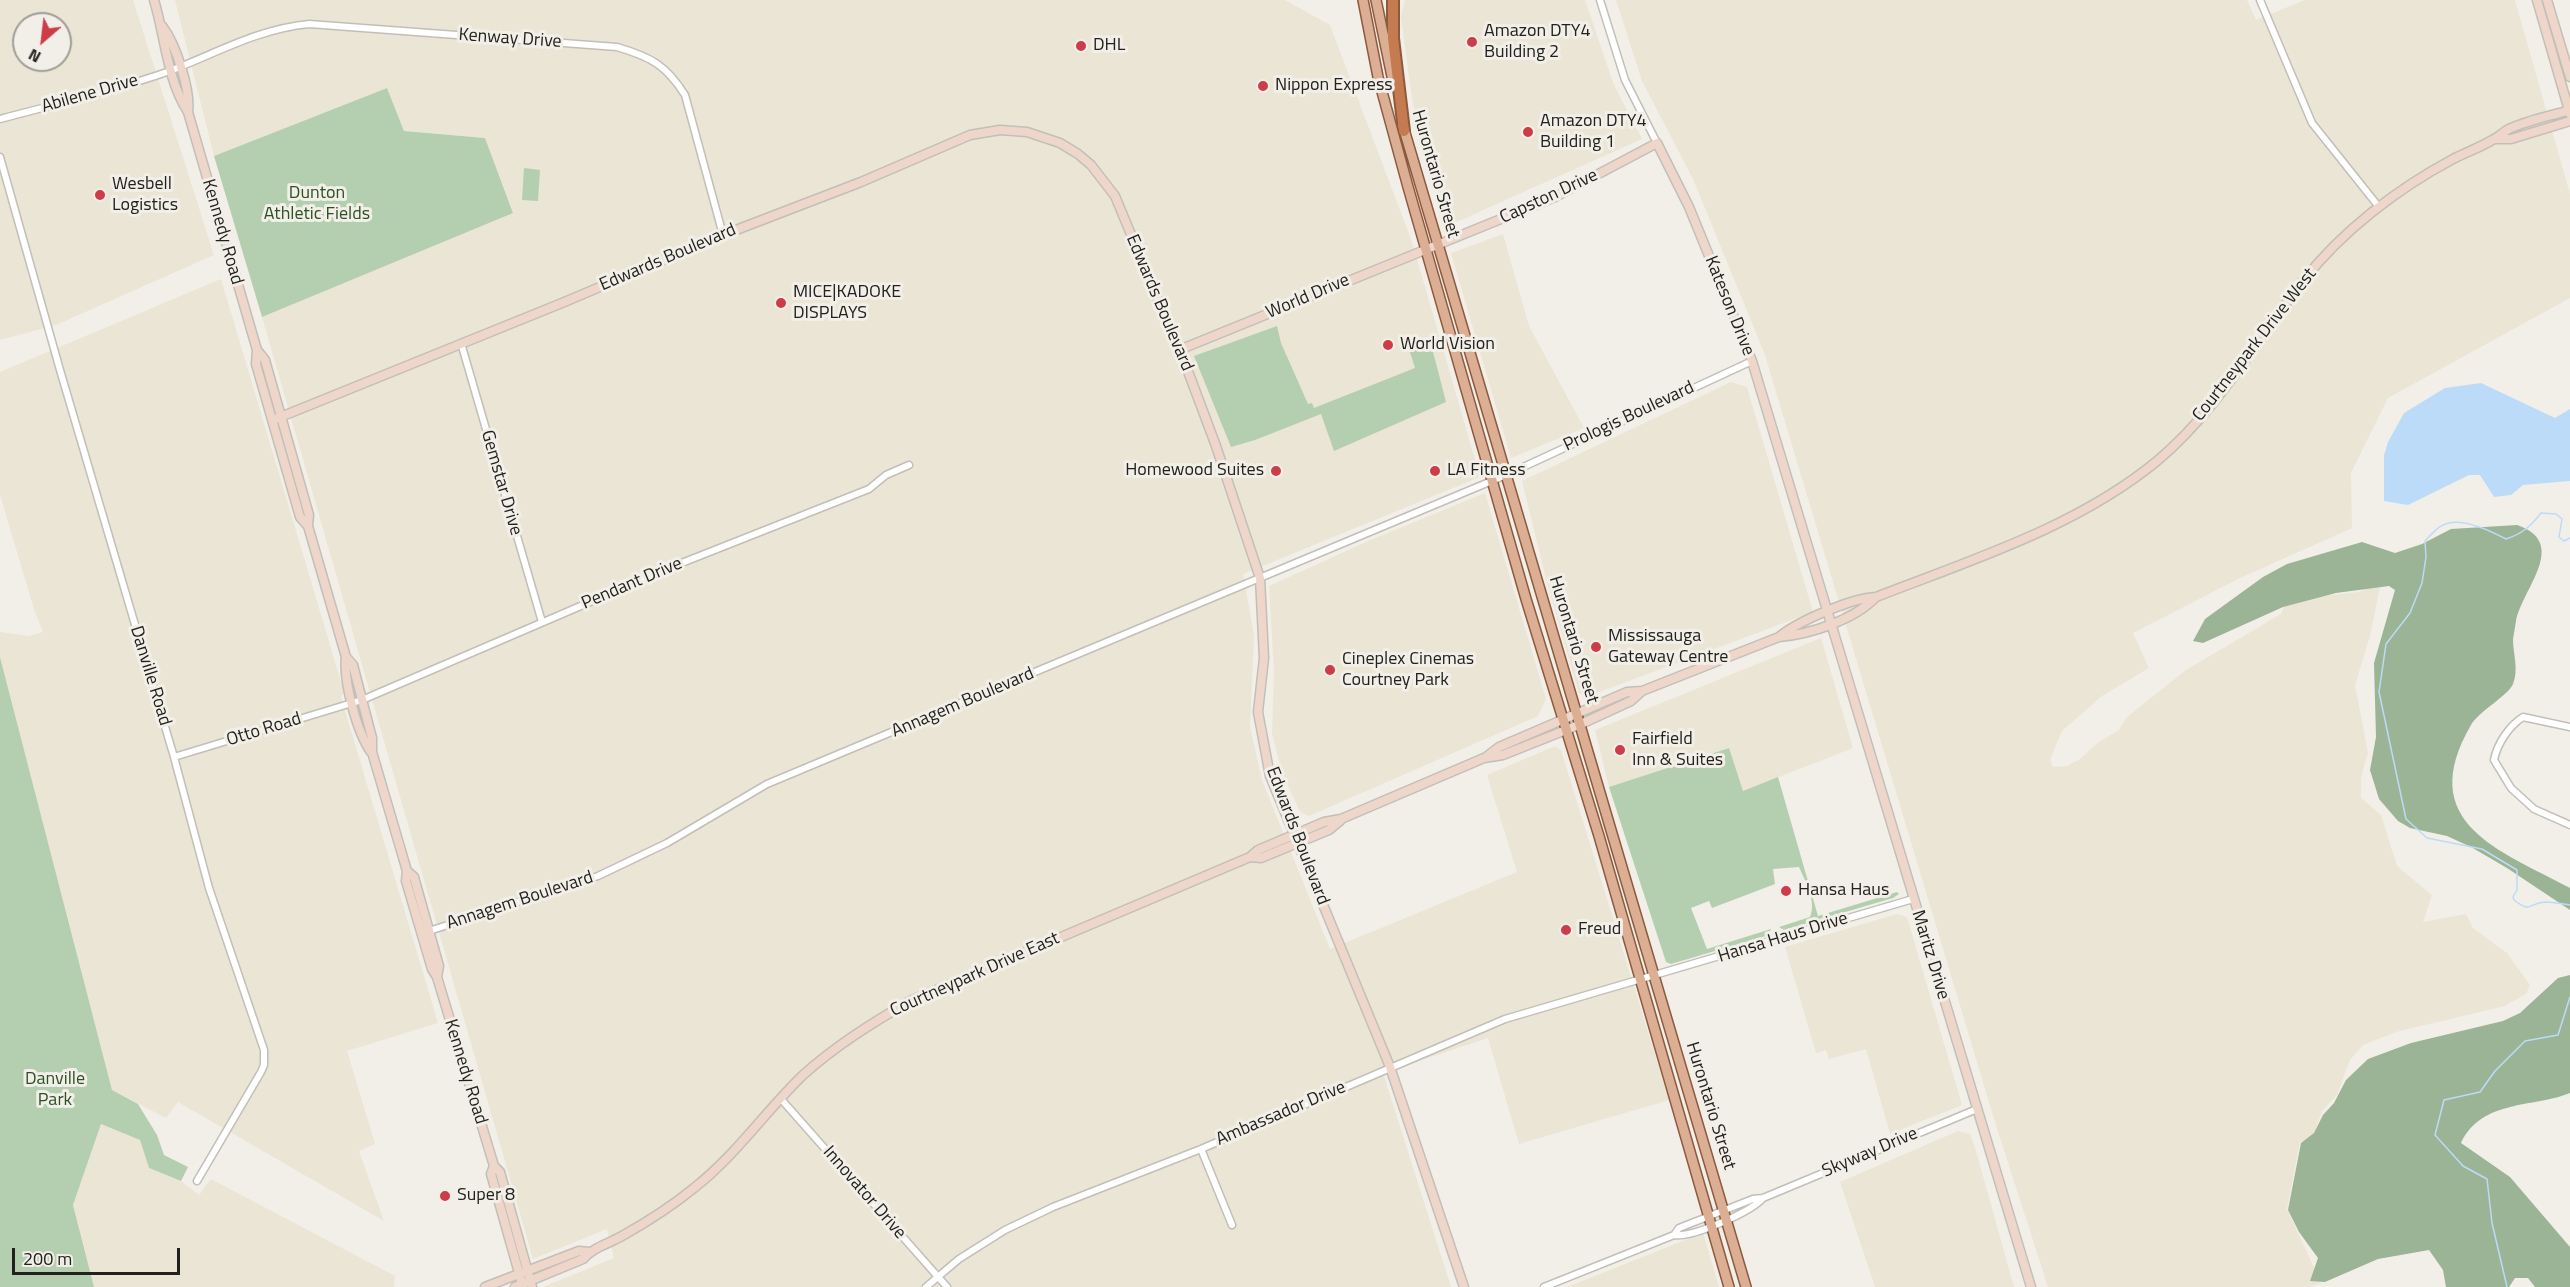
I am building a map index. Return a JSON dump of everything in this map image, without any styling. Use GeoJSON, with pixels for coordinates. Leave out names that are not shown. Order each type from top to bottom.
{"type":"FeatureCollection","features":[{"type":"Feature","properties":{"kind":"highway"},"geometry":{"type":"LineString","coordinates":[[1393,0],[1393,38],[1404,131]]}},
{"type":"Feature","properties":{"kind":"main road","name":"Kennedy Road"},"geometry":{"type":"LineString","coordinates":[[154,0],[162,26],[169,35],[175,68],[189,102],[188,112],[256,350],[265,360],[277,418],[309,515],[308,526],[346,657],[353,664],[364,741],[372,752],[407,871],[406,881],[425,932],[432,969],[437,977],[494,1166],[500,1172],[524,1285]]}},
{"type":"Feature","properties":{"kind":"main road","name":"Hurontario Street"},"geometry":{"type":"LineString","coordinates":[[1363,0],[1378,77],[1492,480],[1602,846],[1730,1287]]}},
{"type":"Feature","properties":{"kind":"main road","name":"Hurontario Street"},"geometry":{"type":"LineString","coordinates":[[1376,0],[1404,131],[1746,1287]]}},
{"type":"Feature","properties":{"kind":"main road"},"geometry":{"type":"LineString","coordinates":[[2537,0],[2570,112]]}},
{"type":"Feature","properties":{"kind":"main road"},"geometry":{"type":"LineString","coordinates":[[2547,0],[2570,77]]}},
{"type":"Feature","properties":{"kind":"main road","name":"Courtneypark Drive West"},"geometry":{"type":"LineString","coordinates":[[1779,637],[1791,627],[1863,597],[1876,597],[2039,531],[2112,492],[2157,460],[2197,421],[2237,373],[2303,281],[2333,247],[2379,207],[2453,159],[2495,139],[2508,129],[2570,112]]}},
{"type":"Feature","properties":{"kind":"main road","name":"Courtneypark Drive West"},"geometry":{"type":"LineString","coordinates":[[2495,139],[2511,139],[2570,121]]}},
{"type":"Feature","properties":{"kind":"main road","name":"Edwards Boulevard"},"geometry":{"type":"LineString","coordinates":[[277,418],[573,299],[723,235],[861,182],[970,135],[1000,130],[1027,132],[1060,143],[1078,154],[1091,165],[1115,196],[1216,446],[1260,578],[1264,657],[1258,712],[1270,776],[1390,1067],[1464,1287]]}},
{"type":"Feature","properties":{"kind":"main road","name":"Capston Drive"},"geometry":{"type":"LineString","coordinates":[[1438,245],[1555,197],[1657,143]]}},
{"type":"Feature","properties":{"kind":"main road","name":"Kateson Drive"},"geometry":{"type":"LineString","coordinates":[[1657,143],[1689,207],[1752,361],[1830,623]]}},
{"type":"Feature","properties":{"kind":"main road","name":"World Drive"},"geometry":{"type":"LineString","coordinates":[[1179,350],[1438,245]]}},
{"type":"Feature","properties":{"kind":"main road","name":"Courtneypark Drive West"},"geometry":{"type":"LineString","coordinates":[[1563,719],[1627,692],[1642,691],[1779,637],[1796,635],[1830,623],[1866,607],[1876,597]]}},
{"type":"Feature","properties":{"kind":"main road","name":"Maritz Drive"},"geometry":{"type":"LineString","coordinates":[[1830,623],[2031,1287]]}},
{"type":"Feature","properties":{"kind":"main road","name":"Courtneypark Drive West"},"geometry":{"type":"LineString","coordinates":[[1566,730],[1631,701],[1642,691]]}},
{"type":"Feature","properties":{"kind":"main road","name":"Courtneypark Drive East"},"geometry":{"type":"LineString","coordinates":[[1486,758],[1499,747],[1563,719]]}},
{"type":"Feature","properties":{"kind":"main road","name":"Courtneypark Drive East"},"geometry":{"type":"LineString","coordinates":[[524,1285],[583,1259],[590,1252],[642,1225],[694,1188],[725,1160],[781,1099],[827,1054],[866,1026],[910,1001],[1250,857],[1258,850],[1297,838],[1324,822],[1341,819],[1486,758],[1503,755],[1566,730]]}},
{"type":"Feature","properties":{"kind":"main road","name":"Courtneypark Drive East"},"geometry":{"type":"LineString","coordinates":[[484,1287],[579,1251],[590,1252]]}},
{"type":"Feature","properties":{"kind":"street","name":"Kateson Drive"},"geometry":{"type":"LineString","coordinates":[[1600,0],[1625,80],[1657,143]]}},
{"type":"Feature","properties":{"kind":"street"},"geometry":{"type":"LineString","coordinates":[[2260,0],[2312,123],[2379,207]]}},
{"type":"Feature","properties":{"kind":"street","name":"Kenway Drive"},"geometry":{"type":"LineString","coordinates":[[175,68],[282,26],[309,24],[617,47],[647,55],[673,76],[685,95],[723,235]]}},
{"type":"Feature","properties":{"kind":"street","name":"Abilene Drive"},"geometry":{"type":"LineString","coordinates":[[0,119],[175,68]]}},
{"type":"Feature","properties":{"kind":"street","name":"Danville Road"},"geometry":{"type":"LineString","coordinates":[[0,157],[62,380],[174,757],[209,888],[264,1050],[264,1065],[261,1072],[197,1181]]}},
{"type":"Feature","properties":{"kind":"street","name":"Gemstar Drive"},"geometry":{"type":"LineString","coordinates":[[461,343],[542,622]]}},
{"type":"Feature","properties":{"kind":"street","name":"Prologis Boulevard"},"geometry":{"type":"LineString","coordinates":[[1506,475],[1752,361]]}},
{"type":"Feature","properties":{"kind":"street","name":"Pendant Drive"},"geometry":{"type":"LineString","coordinates":[[358,702],[669,568],[846,500],[869,489],[886,475],[909,465]]}},
{"type":"Feature","properties":{"kind":"street","name":"Annagem Boulevard"},"geometry":{"type":"LineString","coordinates":[[425,932],[598,876],[659,848],[767,784],[1506,475]]}},
{"type":"Feature","properties":{"kind":"street","name":"Otto Road"},"geometry":{"type":"LineString","coordinates":[[174,757],[358,702]]}},
{"type":"Feature","properties":{"kind":"street"},"geometry":{"type":"LineString","coordinates":[[2570,727],[2523,717],[2515,722],[2502,740],[2496,749],[2494,760],[2511,788],[2534,809],[2570,825]]}},
{"type":"Feature","properties":{"kind":"street","name":"Hansa Haus Drive"},"geometry":{"type":"LineString","coordinates":[[1654,976],[1913,899]]}},
{"type":"Feature","properties":{"kind":"street","name":"Ambassador Drive"},"geometry":{"type":"LineString","coordinates":[[926,1287],[959,1259],[1024,1221],[1201,1149],[1505,1019],[1654,976]]}},
{"type":"Feature","properties":{"kind":"street","name":"Innovator Drive"},"geometry":{"type":"LineString","coordinates":[[781,1099],[947,1287]]}},
{"type":"Feature","properties":{"kind":"street","name":"Skyway Drive"},"geometry":{"type":"LineString","coordinates":[[1544,1287],[1674,1236],[1679,1228],[1756,1206],[1763,1198],[1977,1109]]}},
{"type":"Feature","properties":{"kind":"street"},"geometry":{"type":"LineString","coordinates":[[1201,1149],[1232,1225]]}},
{"type":"Feature","properties":{"kind":"shaded area"},"geometry":{"type":"Polygon","coordinates":[[[0,0],[133,0],[214,255],[56,325],[0,340],[0,0]]]}},
{"type":"Feature","properties":{"kind":"shaded area"},"geometry":{"type":"Polygon","coordinates":[[[175,0],[1285,0],[1330,25],[1412,242],[1480,477],[1243,574],[1254,635],[1250,727],[1262,780],[1330,949],[1517,872],[1487,775],[1555,746],[1561,750],[1669,1100],[1519,1144],[1488,1038],[1383,1073],[1451,1287],[543,1287],[614,1258],[607,1229],[533,1259],[262,317],[513,212],[485,138],[404,131],[387,88],[214,156],[175,0]]]}},
{"type":"Feature","properties":{"kind":"shaded area"},"geometry":{"type":"Polygon","coordinates":[[[1405,0],[1585,0],[1614,85],[1642,139],[1452,224],[1443,218],[1412,99],[1401,17],[1405,0]]]}},
{"type":"Feature","properties":{"kind":"shaded area"},"geometry":{"type":"Polygon","coordinates":[[[1616,0],[2247,0],[2256,20],[2305,0],[2515,0],[2570,194],[2570,298],[2388,398],[2351,473],[2352,528],[2240,578],[2133,633],[2149,668],[2102,696],[2062,731],[2050,760],[2053,767],[2067,766],[2080,759],[2099,742],[2119,730],[2127,717],[2186,670],[2281,614],[2286,600],[2359,592],[2381,582],[2370,636],[2355,685],[2368,753],[2361,777],[2361,798],[2381,815],[2397,866],[2432,895],[2423,922],[2466,914],[2473,928],[2507,953],[2530,985],[2526,994],[2505,1006],[2396,1032],[2363,1045],[2350,1060],[2337,1095],[2322,1111],[2313,1137],[2300,1142],[2287,1209],[2321,1283],[2309,1287],[2048,1287],[1994,1119],[1765,355],[1693,179],[1642,81],[1616,0]]]}},
{"type":"Feature","properties":{"kind":"shaded area"},"geometry":{"type":"Polygon","coordinates":[[[1503,234],[1529,326],[1584,428],[1511,458],[1451,253],[1503,234]]]}},
{"type":"Feature","properties":{"kind":"shaded area"},"geometry":{"type":"Polygon","coordinates":[[[221,279],[344,692],[341,697],[438,1023],[347,1051],[375,1144],[359,1151],[384,1221],[178,1102],[166,1118],[112,1090],[0,657],[0,632],[28,636],[43,632],[0,495],[0,372],[221,279]]]}},
{"type":"Feature","properties":{"kind":"shaded area"},"geometry":{"type":"Polygon","coordinates":[[[1731,382],[1747,387],[1813,612],[1586,697],[1579,693],[1546,579],[1522,481],[1731,382]]]}},
{"type":"Feature","properties":{"kind":"shaded area"},"geometry":{"type":"Polygon","coordinates":[[[1485,493],[1546,699],[1538,716],[1309,816],[1300,812],[1282,773],[1272,734],[1274,672],[1269,586],[1368,541],[1485,493]]]}},
{"type":"Feature","properties":{"kind":"shaded area"},"geometry":{"type":"Polygon","coordinates":[[[1821,638],[1853,748],[1743,791],[1728,748],[1609,787],[1595,730],[1821,638]]]}},
{"type":"Feature","properties":{"kind":"shaded area"},"geometry":{"type":"Polygon","coordinates":[[[1897,914],[1907,917],[1962,1105],[1890,1134],[1866,1049],[1829,1059],[1826,1050],[1816,1053],[1785,947],[1897,914]]]}},
{"type":"Feature","properties":{"kind":"shaded area"},"geometry":{"type":"Polygon","coordinates":[[[101,1124],[140,1140],[149,1168],[181,1181],[199,1195],[211,1179],[395,1276],[394,1287],[94,1287],[73,1205],[101,1124]]]}},
{"type":"Feature","properties":{"kind":"shaded area"},"geometry":{"type":"Polygon","coordinates":[[[1958,1131],[1970,1134],[1974,1144],[2014,1287],[1875,1287],[1840,1182],[1958,1131]]]}},
{"type":"Feature","properties":{"kind":"shaded area"},"geometry":{"type":"Polygon","coordinates":[[[1703,1233],[1719,1287],[1567,1287],[1703,1233]]]}},
{"type":"Feature","properties":{"kind":"green space","name":"Dunton Athletic Fields"},"geometry":{"type":"Polygon","coordinates":[[[387,88],[404,131],[485,138],[513,213],[262,317],[214,156],[387,88]]]}},
{"type":"Feature","properties":{"kind":"green space"},"geometry":{"type":"Polygon","coordinates":[[[524,168],[540,170],[538,201],[522,200],[524,168]]]}},
{"type":"Feature","properties":{"kind":"green space"},"geometry":{"type":"Polygon","coordinates":[[[1277,326],[1281,343],[1308,404],[1312,403],[1314,408],[1415,368],[1410,352],[1431,344],[1446,402],[1334,451],[1321,414],[1231,447],[1194,356],[1277,326]]]}},
{"type":"Feature","properties":{"kind":"green space"},"geometry":{"type":"Polygon","coordinates":[[[2517,525],[2532,533],[2540,543],[2542,555],[2539,568],[2516,621],[2513,639],[2515,678],[2510,688],[2471,725],[2456,759],[2452,786],[2459,810],[2472,829],[2492,846],[2570,888],[2570,910],[2471,847],[2447,836],[2410,828],[2398,821],[2379,799],[2370,770],[2376,737],[2374,663],[2395,590],[2389,586],[2336,593],[2283,607],[2203,643],[2193,641],[2205,619],[2263,577],[2287,564],[2362,542],[2395,553],[2422,544],[2451,529],[2517,525]]]}},
{"type":"Feature","properties":{"kind":"green space","name":"Danville Park"},"geometry":{"type":"Polygon","coordinates":[[[0,657],[112,1090],[138,1104],[157,1135],[164,1155],[188,1167],[181,1181],[149,1168],[140,1140],[101,1124],[73,1205],[94,1287],[0,1287],[0,657]]]}},
{"type":"Feature","properties":{"kind":"green space"},"geometry":{"type":"Polygon","coordinates":[[[1729,748],[1743,791],[1778,777],[1818,916],[1897,892],[1899,894],[1893,898],[1784,930],[1779,927],[1810,917],[1811,898],[1799,867],[1773,869],[1775,884],[1712,908],[1709,901],[1691,908],[1707,949],[1771,929],[1769,935],[1671,964],[1666,962],[1609,787],[1729,748]]]}},
{"type":"Feature","properties":{"kind":"green space"},"geometry":{"type":"Polygon","coordinates":[[[2570,975],[2570,1093],[2495,1112],[2470,1129],[2461,1143],[2510,1177],[2570,1247],[2570,1287],[2535,1287],[2528,1278],[2515,1278],[2509,1287],[2446,1287],[2443,1270],[2429,1250],[2378,1259],[2325,1282],[2310,1281],[2318,1258],[2299,1232],[2288,1210],[2301,1143],[2314,1133],[2346,1080],[2368,1059],[2411,1043],[2503,1021],[2520,1013],[2558,978],[2570,975]]]}},
{"type":"Feature","properties":{"kind":"water"},"geometry":{"type":"Polygon","coordinates":[[[2481,383],[2555,418],[2570,409],[2570,481],[2523,485],[2511,495],[2494,497],[2480,475],[2469,475],[2408,505],[2384,501],[2384,455],[2388,442],[2404,413],[2445,388],[2481,383]]]}},
{"type":"Feature","properties":{"kind":"waterway"},"geometry":{"type":"LineString","coordinates":[[2570,538],[2564,541],[2559,537],[2562,519],[2556,514],[2541,513],[2526,529],[2506,539],[2466,523],[2450,523],[2438,528],[2425,541],[2426,557],[2422,583],[2410,613],[2386,644],[2379,692],[2406,819],[2427,838],[2482,849],[2517,870],[2517,890],[2513,897],[2520,904],[2527,907],[2545,902],[2570,905]]}},
{"type":"Feature","properties":{"kind":"waterway"},"geometry":{"type":"LineString","coordinates":[[2507,1287],[2492,1223],[2487,1179],[2463,1166],[2435,1135],[2444,1100],[2480,1092],[2495,1071],[2525,1041],[2558,1035],[2570,997]]}},
{"type":"Feature","properties":{"kind":"place","name":"Amazon DTY4 Building 2"},"geometry":{"type":"Point","coordinates":[1472,42]}},
{"type":"Feature","properties":{"kind":"place","name":"DHL"},"geometry":{"type":"Point","coordinates":[1081,46]}},
{"type":"Feature","properties":{"kind":"place","name":"Nippon Express"},"geometry":{"type":"Point","coordinates":[1263,86]}},
{"type":"Feature","properties":{"kind":"place","name":"Amazon DTY4 Building 1"},"geometry":{"type":"Point","coordinates":[1528,132]}},
{"type":"Feature","properties":{"kind":"place","name":"Wesbell Logistics"},"geometry":{"type":"Point","coordinates":[100,195]}},
{"type":"Feature","properties":{"kind":"place","name":"MICE|KADOKE DISPLAYS"},"geometry":{"type":"Point","coordinates":[781,303]}},
{"type":"Feature","properties":{"kind":"place","name":"World Vision"},"geometry":{"type":"Point","coordinates":[1388,345]}},
{"type":"Feature","properties":{"kind":"place","name":"Homewood Suites"},"geometry":{"type":"Point","coordinates":[1276,471]}},
{"type":"Feature","properties":{"kind":"place","name":"LA Fitness"},"geometry":{"type":"Point","coordinates":[1435,471]}},
{"type":"Feature","properties":{"kind":"place","name":"Mississauga Gateway Centre"},"geometry":{"type":"Point","coordinates":[1596,647]}},
{"type":"Feature","properties":{"kind":"place","name":"Cineplex Cinemas Courtney Park"},"geometry":{"type":"Point","coordinates":[1330,670]}},
{"type":"Feature","properties":{"kind":"place","name":"Fairfield Inn & Suites"},"geometry":{"type":"Point","coordinates":[1620,750]}},
{"type":"Feature","properties":{"kind":"place","name":"Hansa Haus"},"geometry":{"type":"Point","coordinates":[1786,891]}},
{"type":"Feature","properties":{"kind":"place","name":"Freud"},"geometry":{"type":"Point","coordinates":[1566,930]}},
{"type":"Feature","properties":{"kind":"place","name":"Super 8"},"geometry":{"type":"Point","coordinates":[445,1196]}}]}
